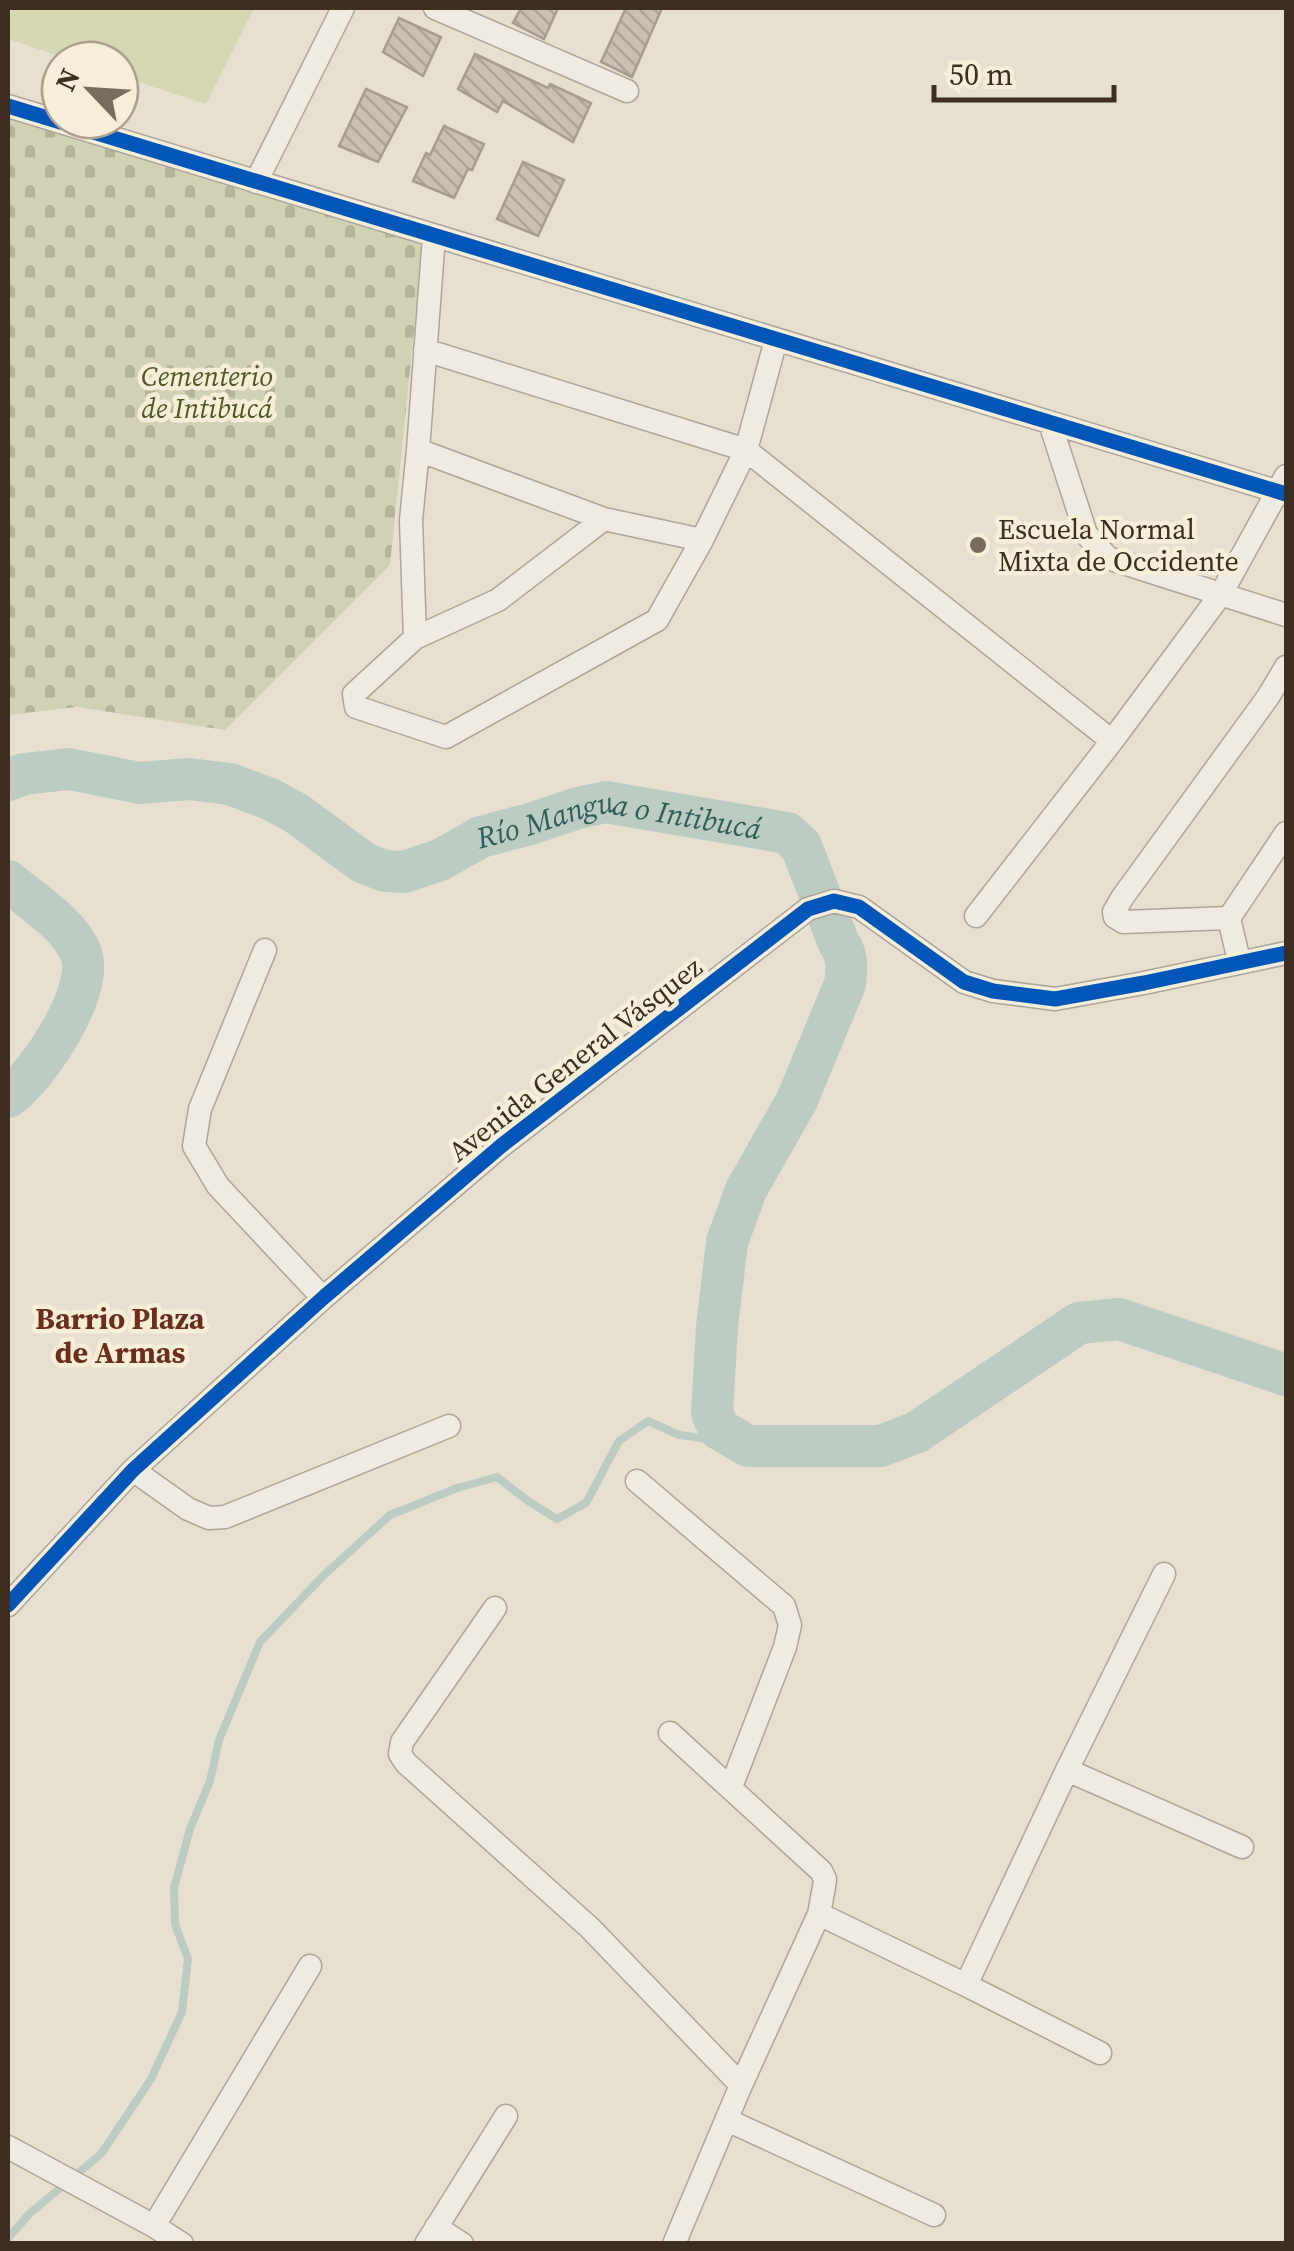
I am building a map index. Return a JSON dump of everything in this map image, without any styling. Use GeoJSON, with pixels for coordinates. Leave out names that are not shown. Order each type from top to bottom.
{"type":"FeatureCollection","features":[{"type":"Feature","properties":{"kind":"street"},"geometry":{"type":"LineString","coordinates":[[256,182],[343,8]]}},
{"type":"Feature","properties":{"kind":"street"},"geometry":{"type":"LineString","coordinates":[[435,8],[627,91]]}},
{"type":"Feature","properties":{"kind":"street"},"geometry":{"type":"LineString","coordinates":[[8,106],[1050,422],[1283,487],[1221,594],[976,916]]}},
{"type":"Feature","properties":{"kind":"street"},"geometry":{"type":"LineString","coordinates":[[415,638],[411,520],[434,236]]}},
{"type":"Feature","properties":{"kind":"street"},"geometry":{"type":"LineString","coordinates":[[604,519],[498,600],[415,638],[354,694],[356,707],[446,737],[657,620],[746,450],[776,340]]}},
{"type":"Feature","properties":{"kind":"street"},"geometry":{"type":"LineString","coordinates":[[425,350],[746,450],[1112,741]]}},
{"type":"Feature","properties":{"kind":"street"},"geometry":{"type":"LineString","coordinates":[[1050,422],[1086,534],[1108,558],[1286,615]]}},
{"type":"Feature","properties":{"kind":"street"},"geometry":{"type":"LineString","coordinates":[[418,450],[604,519],[702,540]]}},
{"type":"Feature","properties":{"kind":"street"},"geometry":{"type":"LineString","coordinates":[[1229,918],[1134,922],[1118,920],[1114,912],[1286,668]]}},
{"type":"Feature","properties":{"kind":"street"},"geometry":{"type":"LineString","coordinates":[[1239,962],[1229,918],[1286,833]]}},
{"type":"Feature","properties":{"kind":"street","name":"Avenida General Vásquez"},"geometry":{"type":"LineString","coordinates":[[8,1605],[133,1470],[323,1298],[502,1146],[808,909],[834,901],[859,908],[964,982],[993,991],[1055,999],[1286,952]]}},
{"type":"Feature","properties":{"kind":"street"},"geometry":{"type":"LineString","coordinates":[[265,950],[200,1109],[194,1146],[218,1186],[323,1298]]}},
{"type":"Feature","properties":{"kind":"street"},"geometry":{"type":"LineString","coordinates":[[133,1470],[188,1509],[209,1518],[225,1517],[449,1426]]}},
{"type":"Feature","properties":{"kind":"street"},"geometry":{"type":"LineString","coordinates":[[637,1481],[784,1606],[790,1625],[785,1648],[731,1787]]}},
{"type":"Feature","properties":{"kind":"street"},"geometry":{"type":"LineString","coordinates":[[966,1985],[1164,1574]]}},
{"type":"Feature","properties":{"kind":"street"},"geometry":{"type":"LineString","coordinates":[[495,1608],[402,1742],[400,1754],[406,1764],[590,1928],[741,2086]]}},
{"type":"Feature","properties":{"kind":"street"},"geometry":{"type":"LineString","coordinates":[[670,1733],[820,1871],[824,1879],[818,1914],[674,2244]]}},
{"type":"Feature","properties":{"kind":"street"},"geometry":{"type":"LineString","coordinates":[[1068,1770],[1242,1847]]}},
{"type":"Feature","properties":{"kind":"street"},"geometry":{"type":"LineString","coordinates":[[818,1914],[1100,2053]]}},
{"type":"Feature","properties":{"kind":"street"},"geometry":{"type":"LineString","coordinates":[[154,2226],[310,1966]]}},
{"type":"Feature","properties":{"kind":"street"},"geometry":{"type":"LineString","coordinates":[[462,2244],[431,2235],[506,2116]]}},
{"type":"Feature","properties":{"kind":"street"},"geometry":{"type":"LineString","coordinates":[[727,2120],[934,2215]]}},
{"type":"Feature","properties":{"kind":"street"},"geometry":{"type":"LineString","coordinates":[[8,2147],[182,2244]]}},
{"type":"Feature","properties":{"kind":"green space"},"geometry":{"type":"Polygon","coordinates":[[[13,8],[254,8],[206,104],[140,83],[140,40],[40,40],[40,50],[8,39],[8,20],[13,8]]]}},
{"type":"Feature","properties":{"kind":"green space","name":"Cementerio de Intibucá"},"geometry":{"type":"Polygon","coordinates":[[[8,114],[40,124],[40,140],[92,140],[423,243],[390,565],[225,730],[77,707],[8,715],[8,114]]]}},
{"type":"Feature","properties":{"kind":"building"},"geometry":{"type":"Polygon","coordinates":[[[521,8],[558,8],[544,39],[513,23],[521,8]]]}},
{"type":"Feature","properties":{"kind":"building"},"geometry":{"type":"Polygon","coordinates":[[[626,8],[662,8],[632,77],[601,62],[626,8]]]}},
{"type":"Feature","properties":{"kind":"building"},"geometry":{"type":"Polygon","coordinates":[[[399,18],[441,37],[423,76],[383,52],[399,18]]]}},
{"type":"Feature","properties":{"kind":"building"},"geometry":{"type":"Polygon","coordinates":[[[475,54],[591,103],[573,142],[503,101],[497,112],[458,89],[475,54]]]}},
{"type":"Feature","properties":{"kind":"building"},"geometry":{"type":"Polygon","coordinates":[[[366,89],[407,107],[378,162],[339,146],[366,89]]]}},
{"type":"Feature","properties":{"kind":"building"},"geometry":{"type":"Polygon","coordinates":[[[444,126],[484,144],[454,198],[413,181],[444,126]]]}},
{"type":"Feature","properties":{"kind":"building"},"geometry":{"type":"Polygon","coordinates":[[[523,162],[564,180],[538,236],[497,219],[523,162]]]}},
{"type":"Feature","properties":{"kind":"waterway","name":"Río Mangua o Intibucá"},"geometry":{"type":"LineString","coordinates":[[8,780],[24,774],[69,769],[140,783],[189,779],[230,784],[296,813],[364,863],[385,871],[404,872],[440,860],[481,837],[606,802],[787,833],[801,846],[844,952],[846,972],[845,984],[797,1100],[746,1190],[727,1242],[712,1413],[719,1429],[748,1446],[881,1446],[917,1432],[1079,1323],[1119,1319],[1286,1375]]}},
{"type":"Feature","properties":{"kind":"waterway","name":"Río Mangua o Intibucá"},"geometry":{"type":"LineString","coordinates":[[8,881],[66,930],[80,951],[83,967],[73,1008],[62,1030],[34,1071],[8,1097]]}},
{"type":"Feature","properties":{"kind":"waterway"},"geometry":{"type":"LineString","coordinates":[[8,2238],[29,2214],[101,2154],[151,2079],[182,2012],[188,1959],[175,1924],[174,1888],[190,1829],[210,1781],[219,1740],[260,1642],[324,1575],[390,1515],[457,1488],[497,1477],[557,1519],[586,1503],[619,1441],[648,1421],[679,1435],[703,1438],[719,1429]]}},
{"type":"Feature","properties":{"kind":"cycle path"},"geometry":{"type":"LineString","coordinates":[[8,106],[1286,494]]}},
{"type":"Feature","properties":{"kind":"cycle path"},"geometry":{"type":"LineString","coordinates":[[8,1605],[133,1470],[323,1298],[501,1146],[808,909],[834,901],[859,907],[964,982],[993,991],[1055,999],[1286,953]]}},
{"type":"Feature","properties":{"kind":"place","name":"Escuela Normal Mixta de Occidente"},"geometry":{"type":"Point","coordinates":[978,545]}},
{"type":"Feature","properties":{"kind":"district","name":"Barrio Plaza de Armas"},"geometry":{"type":"Point","coordinates":[120,1335]}}]}
